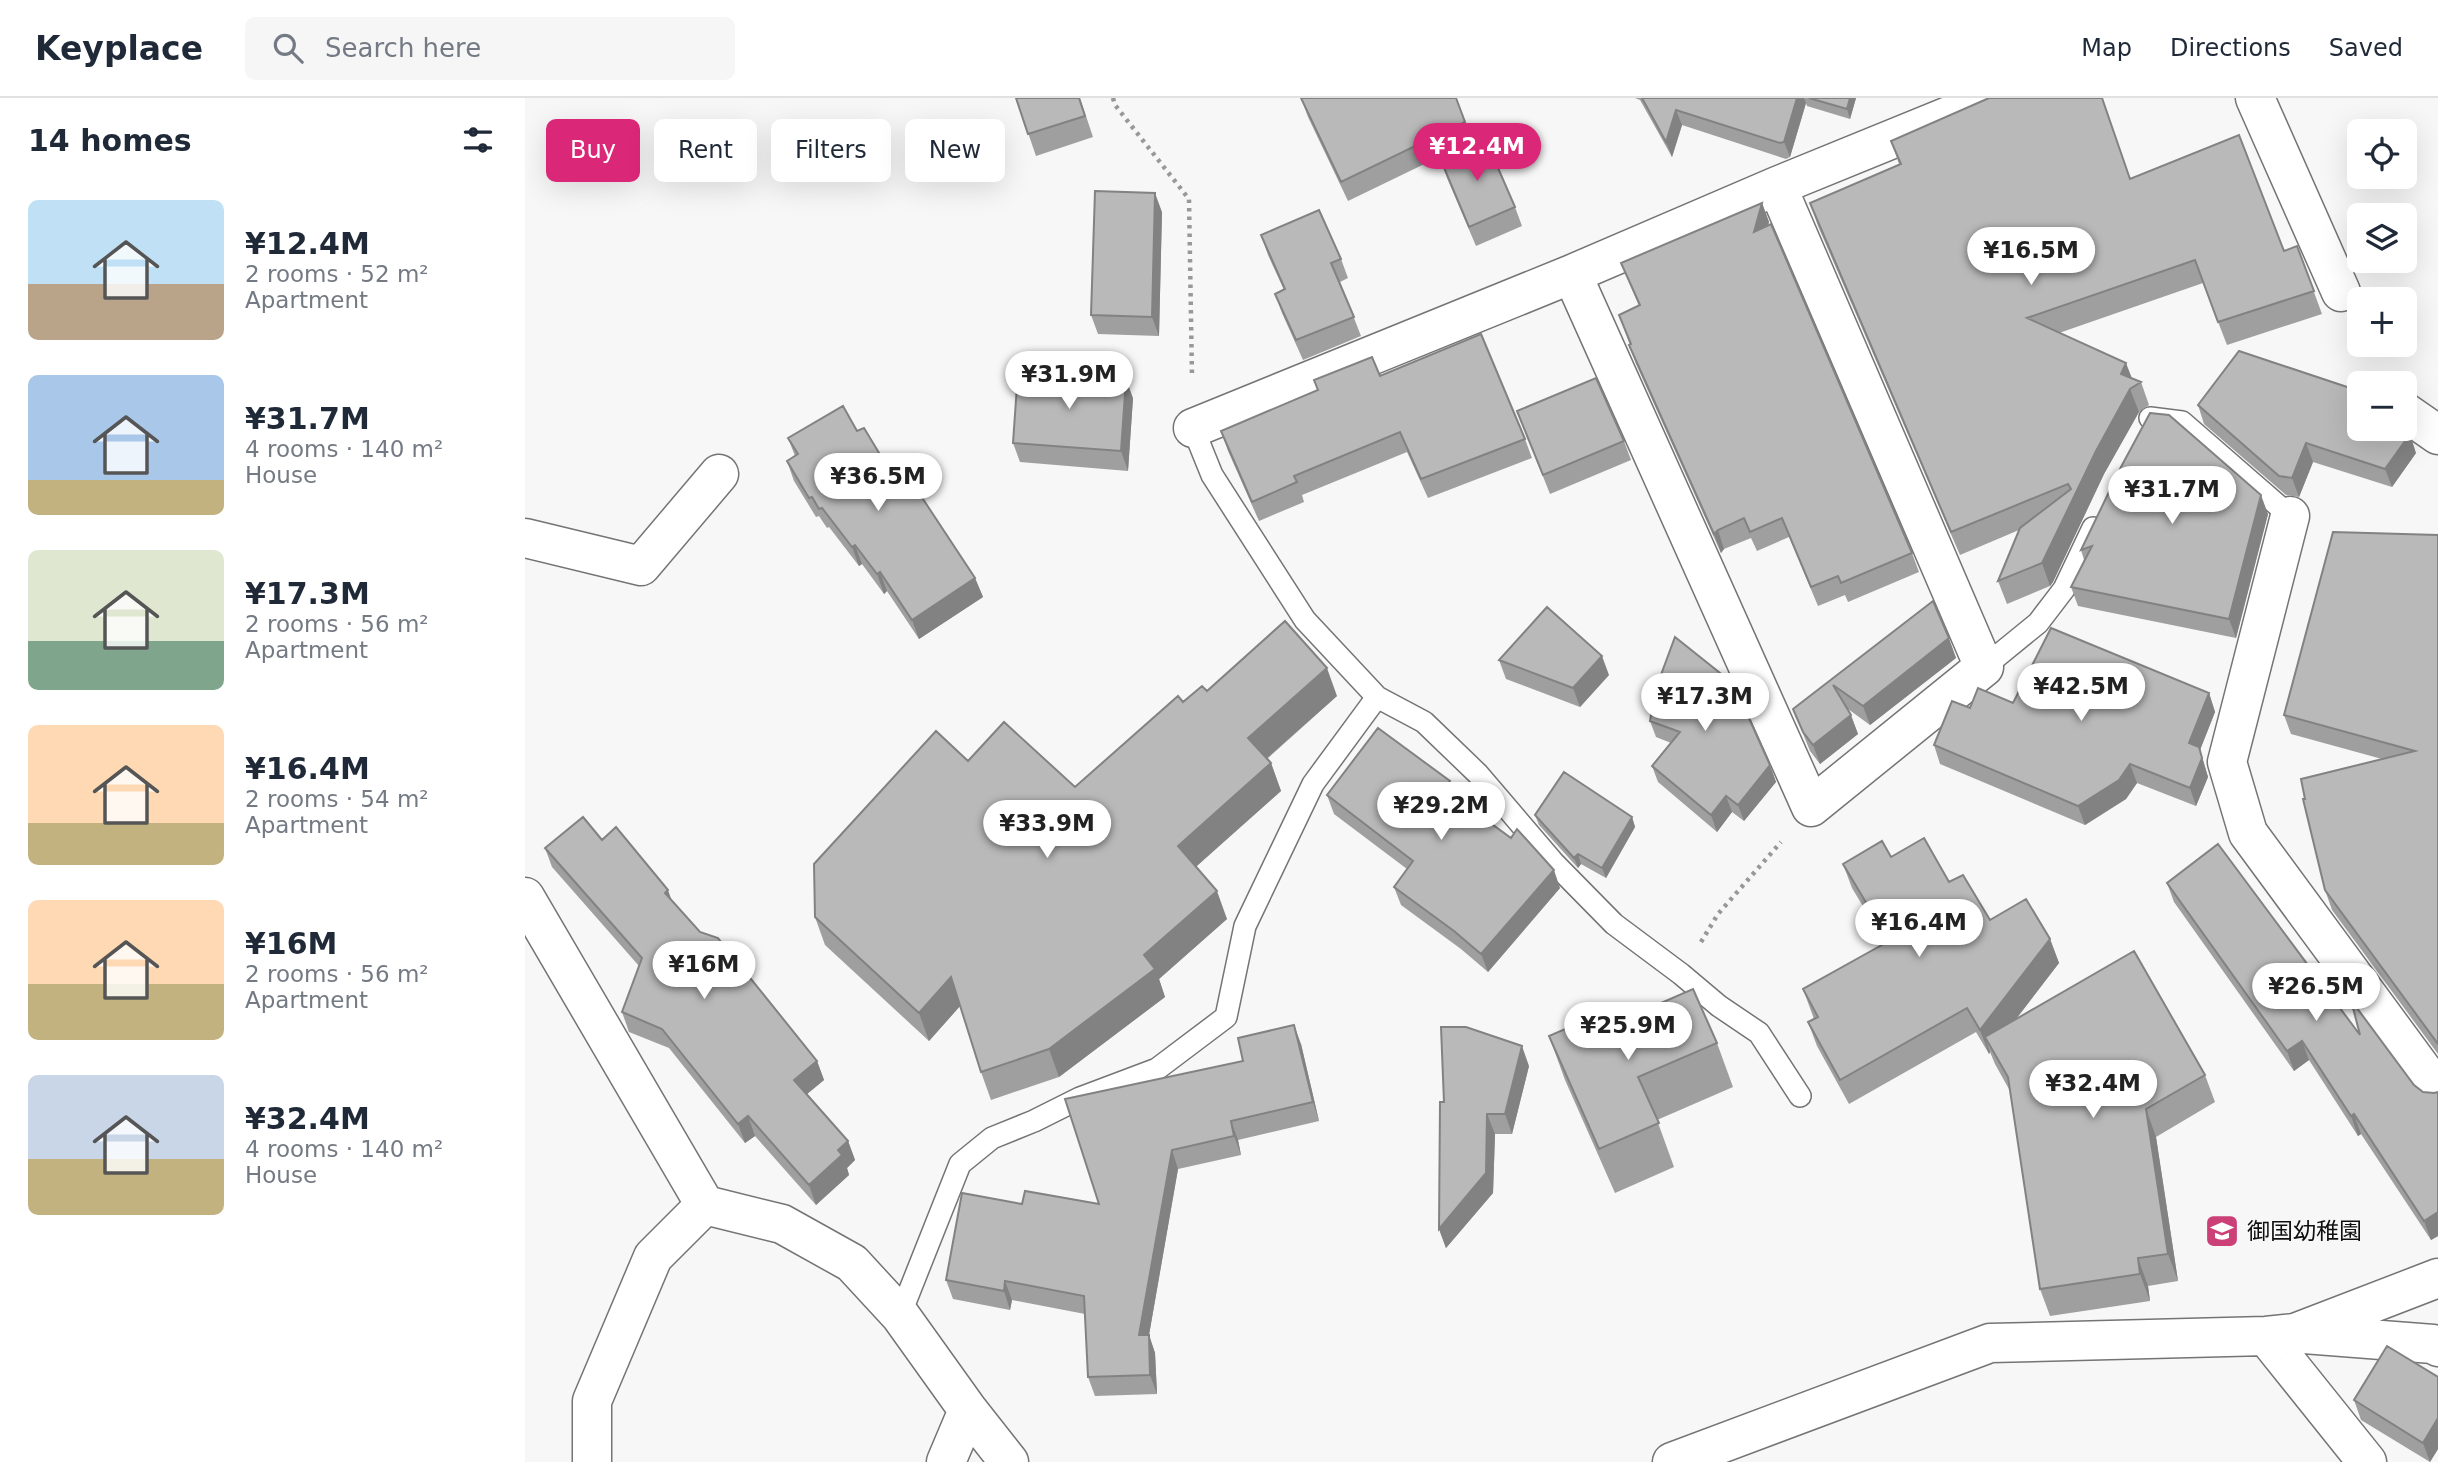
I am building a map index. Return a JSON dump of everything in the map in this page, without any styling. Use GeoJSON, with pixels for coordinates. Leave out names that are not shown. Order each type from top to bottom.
{"type":"FeatureCollection","features":[{"type":"Feature","properties":{"kind":"street"},"geometry":{"type":"LineString","coordinates":[[1193,428],[1572,274],[1961,111],[1976,98]]}},
{"type":"Feature","properties":{"kind":"street"},"geometry":{"type":"LineString","coordinates":[[2255,98],[2341,292]]}},
{"type":"Feature","properties":{"kind":"street"},"geometry":{"type":"LineString","coordinates":[[1572,274],[1811,807],[1985,667],[1777,186]]}},
{"type":"Feature","properties":{"kind":"street"},"geometry":{"type":"LineString","coordinates":[[2417,420],[2438,435]]}},
{"type":"Feature","properties":{"kind":"street"},"geometry":{"type":"LineString","coordinates":[[525,538],[641,566],[719,474]]}},
{"type":"Feature","properties":{"kind":"street"},"geometry":{"type":"LineString","coordinates":[[2290,516],[2227,762],[2248,833],[2438,1091]]}},
{"type":"Feature","properties":{"kind":"street"},"geometry":{"type":"LineString","coordinates":[[525,897],[705,1205],[782,1224],[852,1263],[900,1315],[1009,1462]]}},
{"type":"Feature","properties":{"kind":"street"},"geometry":{"type":"LineString","coordinates":[[592,1462],[592,1401],[653,1257],[705,1205]]}},
{"type":"Feature","properties":{"kind":"street"},"geometry":{"type":"LineString","coordinates":[[2280,1335],[2438,1278]]}},
{"type":"Feature","properties":{"kind":"street"},"geometry":{"type":"LineString","coordinates":[[2280,1335],[2367,1462]]}},
{"type":"Feature","properties":{"kind":"street"},"geometry":{"type":"LineString","coordinates":[[1672,1462],[1764,1445],[1990,1343],[2280,1335],[2438,1346]]}},
{"type":"Feature","properties":{"kind":"street"},"geometry":{"type":"LineString","coordinates":[[946,1462],[968,1410]]}},
{"type":"Feature","properties":{"kind":"lane"},"geometry":{"type":"LineString","coordinates":[[2139,439],[2150,418],[2182,422],[2290,516]]}},
{"type":"Feature","properties":{"kind":"lane"},"geometry":{"type":"LineString","coordinates":[[1193,428],[1212,475],[1305,620],[1377,697],[1424,722],[1478,774],[1554,863],[1614,924],[1719,1006],[1759,1033],[1800,1096]]}},
{"type":"Feature","properties":{"kind":"lane"},"geometry":{"type":"LineString","coordinates":[[1985,667],[2038,622],[2064,589],[2104,504]]}},
{"type":"Feature","properties":{"kind":"lane"},"geometry":{"type":"LineString","coordinates":[[900,1315],[960,1164],[992,1138],[1080,1098],[1157,1069],[1226,1017],[1245,926],[1313,784],[1377,697]]}},
{"type":"Feature","properties":{"kind":"path"},"geometry":{"type":"LineString","coordinates":[[1113,98],[1115,105],[1189,199],[1193,428]]}},
{"type":"Feature","properties":{"kind":"path"},"geometry":{"type":"LineString","coordinates":[[1681,974],[1718,914],[1811,807]]}},
{"type":"Feature","properties":{"kind":"building"},"geometry":{"type":"Polygon","coordinates":[[[1016,98],[1079,98],[1085,116],[1028,134],[1016,98]]]}},
{"type":"Feature","properties":{"kind":"building"},"geometry":{"type":"Polygon","coordinates":[[[1301,98],[1456,98],[1465,122],[1341,182],[1301,98]]]}},
{"type":"Feature","properties":{"kind":"building"},"geometry":{"type":"Polygon","coordinates":[[[1642,98],[1797,98],[1784,142],[1780,143],[1676,110],[1666,142],[1642,98]]]}},
{"type":"Feature","properties":{"kind":"building"},"geometry":{"type":"Polygon","coordinates":[[[1809,98],[1850,98],[1847,109],[1809,98]]]}},
{"type":"Feature","properties":{"kind":"building"},"geometry":{"type":"Polygon","coordinates":[[[1989,98],[2102,98],[2130,179],[2239,135],[2284,251],[2297,246],[2314,291],[2218,322],[2195,260],[2027,318],[2126,363],[2121,374],[2141,382],[2130,389],[2096,451],[2042,563],[1998,581],[2020,528],[2071,489],[2068,484],[1951,532],[1810,203],[1901,164],[1891,141],[1989,98]]]}},
{"type":"Feature","properties":{"kind":"building"},"geometry":{"type":"Polygon","coordinates":[[[1485,138],[1515,207],[1469,227],[1440,158],[1485,138]]]}},
{"type":"Feature","properties":{"kind":"building"},"geometry":{"type":"Polygon","coordinates":[[[1095,191],[1155,193],[1152,317],[1091,315],[1095,191]]]}},
{"type":"Feature","properties":{"kind":"building"},"geometry":{"type":"Polygon","coordinates":[[[1762,203],[1754,232],[1771,224],[1912,553],[1841,583],[1838,576],[1811,587],[1782,518],[1750,532],[1744,518],[1714,534],[1629,345],[1631,344],[1619,315],[1640,305],[1621,263],[1762,203]]]}},
{"type":"Feature","properties":{"kind":"building"},"geometry":{"type":"Polygon","coordinates":[[[1319,210],[1341,259],[1331,263],[1354,317],[1296,340],[1275,294],[1285,289],[1261,235],[1319,210]]]}},
{"type":"Feature","properties":{"kind":"building"},"geometry":{"type":"Polygon","coordinates":[[[1481,334],[1525,439],[1421,479],[1400,432],[1294,476],[1297,482],[1252,502],[1221,431],[1318,390],[1314,380],[1372,357],[1380,376],[1481,334]]]}},
{"type":"Feature","properties":{"kind":"building"},"geometry":{"type":"Polygon","coordinates":[[[2239,351],[2347,387],[2347,441],[2405,441],[2385,469],[2306,443],[2292,478],[2279,476],[2198,405],[2239,351]]]}},
{"type":"Feature","properties":{"kind":"building"},"geometry":{"type":"Polygon","coordinates":[[[1018,371],[1126,379],[1121,451],[1013,443],[1018,371]]]}},
{"type":"Feature","properties":{"kind":"building"},"geometry":{"type":"Polygon","coordinates":[[[1596,378],[1624,441],[1543,475],[1517,411],[1596,378]]]}},
{"type":"Feature","properties":{"kind":"building"},"geometry":{"type":"Polygon","coordinates":[[[843,406],[857,431],[864,428],[899,486],[906,481],[919,498],[921,496],[975,578],[912,620],[880,572],[877,574],[822,508],[819,509],[812,497],[809,498],[787,461],[798,454],[788,438],[843,406]]]}},
{"type":"Feature","properties":{"kind":"building"},"geometry":{"type":"Polygon","coordinates":[[[2150,413],[2169,415],[2261,495],[2229,619],[2071,587],[2092,546],[2081,550],[2150,413]]]}},
{"type":"Feature","properties":{"kind":"building"},"geometry":{"type":"Polygon","coordinates":[[[2333,532],[2438,535],[2438,1044],[2325,890],[2303,799],[2301,779],[2415,751],[2284,715],[2333,532]]]}},
{"type":"Feature","properties":{"kind":"building"},"geometry":{"type":"Polygon","coordinates":[[[1933,601],[1949,638],[1863,706],[1833,685],[1851,715],[1813,745],[1803,732],[1793,709],[1933,601]]]}},
{"type":"Feature","properties":{"kind":"building"},"geometry":{"type":"Polygon","coordinates":[[[1547,607],[1602,656],[1573,688],[1499,660],[1547,607]]]}},
{"type":"Feature","properties":{"kind":"building"},"geometry":{"type":"Polygon","coordinates":[[[1285,621],[1327,668],[1248,738],[1271,763],[1178,846],[1217,891],[1144,955],[1155,969],[1049,1049],[981,1072],[951,977],[919,1013],[815,917],[814,864],[936,731],[968,761],[1004,722],[1075,787],[1178,696],[1183,702],[1202,686],[1207,691],[1285,621]]]}},
{"type":"Feature","properties":{"kind":"building"},"geometry":{"type":"Polygon","coordinates":[[[2051,628],[2209,693],[2189,743],[2199,747],[2202,758],[2190,788],[2130,764],[2119,780],[2078,806],[1934,745],[1952,701],[1970,708],[1978,688],[2013,703],[2051,628]]]}},
{"type":"Feature","properties":{"kind":"building"},"geometry":{"type":"Polygon","coordinates":[[[1675,637],[1720,673],[1713,682],[1743,705],[1770,765],[1738,805],[1726,796],[1711,815],[1652,766],[1680,732],[1650,721],[1655,691],[1675,637]]]}},
{"type":"Feature","properties":{"kind":"building"},"geometry":{"type":"Polygon","coordinates":[[[1378,728],[1450,781],[1444,789],[1511,838],[1517,829],[1554,870],[1481,954],[1394,887],[1413,861],[1327,795],[1378,728]]]}},
{"type":"Feature","properties":{"kind":"building"},"geometry":{"type":"Polygon","coordinates":[[[1564,772],[1632,817],[1602,868],[1578,854],[1574,858],[1535,815],[1564,772]]]}},
{"type":"Feature","properties":{"kind":"building"},"geometry":{"type":"Polygon","coordinates":[[[583,817],[602,840],[616,827],[668,890],[665,893],[700,932],[718,938],[817,1061],[794,1080],[848,1141],[838,1150],[842,1155],[809,1185],[748,1116],[738,1124],[662,1029],[622,1012],[642,958],[545,848],[583,817]]]}},
{"type":"Feature","properties":{"kind":"building"},"geometry":{"type":"Polygon","coordinates":[[[1924,838],[1949,882],[1963,875],[1990,920],[2026,899],[2050,939],[1980,1030],[1967,1008],[1840,1080],[1808,1022],[1818,1017],[1803,989],[1889,941],[1843,864],[1882,841],[1891,857],[1924,838]]]}},
{"type":"Feature","properties":{"kind":"building"},"geometry":{"type":"Polygon","coordinates":[[[2218,844],[2360,1035],[2351,1000],[2414,1085],[2423,1092],[2438,1092],[2438,1212],[2424,1221],[2302,1041],[2287,1051],[2167,883],[2218,844]]]}},
{"type":"Feature","properties":{"kind":"building"},"geometry":{"type":"Polygon","coordinates":[[[2134,951],[2205,1075],[2146,1109],[2168,1254],[2138,1258],[2140,1274],[2040,1289],[2008,1077],[1985,1037],[2134,951]]]}},
{"type":"Feature","properties":{"kind":"building"},"geometry":{"type":"Polygon","coordinates":[[[1693,989],[1717,1043],[1638,1077],[1659,1123],[1599,1149],[1549,1036],[1609,1010],[1615,1023],[1693,989]]]}},
{"type":"Feature","properties":{"kind":"building"},"geometry":{"type":"Polygon","coordinates":[[[1294,1025],[1313,1102],[1231,1121],[1234,1136],[1172,1150],[1139,1335],[1149,1335],[1150,1375],[1088,1377],[1084,1296],[1005,1281],[1004,1291],[946,1280],[962,1193],[1022,1204],[1025,1191],[1099,1204],[1065,1099],[1243,1061],[1238,1038],[1294,1025]]]}},
{"type":"Feature","properties":{"kind":"building"},"geometry":{"type":"Polygon","coordinates":[[[1441,1027],[1466,1027],[1522,1046],[1505,1114],[1487,1114],[1486,1173],[1439,1229],[1440,1102],[1444,1102],[1441,1027]]]}},
{"type":"Feature","properties":{"kind":"building"},"geometry":{"type":"Polygon","coordinates":[[[2387,1346],[2438,1377],[2438,1418],[2423,1443],[2354,1400],[2387,1346]]]}},
{"type":"Feature","properties":{"kind":"place","name":"御国幼稚園"},"geometry":{"type":"Point","coordinates":[2222,1231]}}]}
